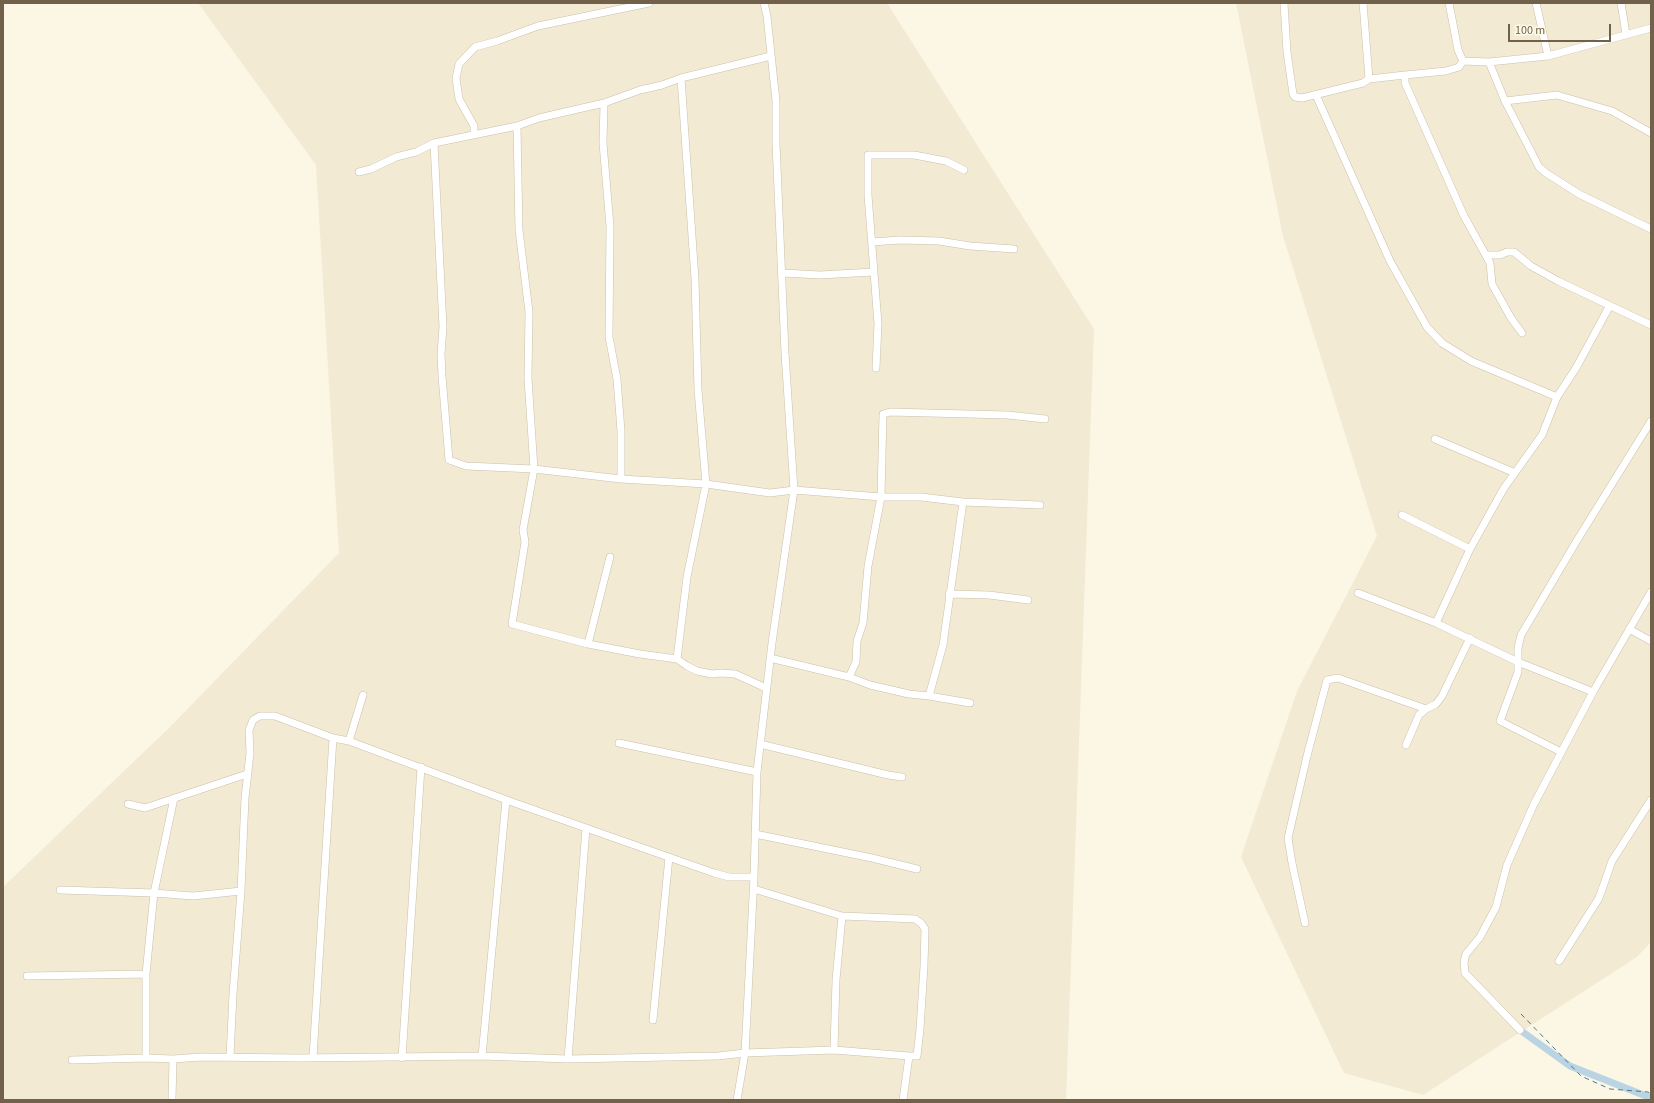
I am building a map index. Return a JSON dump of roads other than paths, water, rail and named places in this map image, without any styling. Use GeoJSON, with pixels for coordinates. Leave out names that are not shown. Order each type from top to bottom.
{"type":"FeatureCollection","features":[{"type":"Feature","properties":{"kind":"street"},"geometry":{"type":"LineString","coordinates":[[474,134],[474,126],[459,99],[456,78],[459,64],[475,47],[497,41],[538,26],[649,3]]}},
{"type":"Feature","properties":{"kind":"street"},"geometry":{"type":"LineString","coordinates":[[738,1100],[745,1053],[754,888],[757,772],[766,688],[794,490],[776,143],[776,101],[767,16],[764,3]]}},
{"type":"Feature","properties":{"kind":"street"},"geometry":{"type":"LineString","coordinates":[[1284,3],[1287,52],[1295,97],[1302,98],[1316,95],[1363,83],[1369,79],[1405,74],[1446,71],[1459,67],[1463,61]]}},
{"type":"Feature","properties":{"kind":"street"},"geometry":{"type":"LineString","coordinates":[[1363,3],[1369,79]]}},
{"type":"Feature","properties":{"kind":"street"},"geometry":{"type":"LineString","coordinates":[[1449,3],[1458,50],[1463,61]]}},
{"type":"Feature","properties":{"kind":"street"},"geometry":{"type":"LineString","coordinates":[[1536,3],[1548,56]]}},
{"type":"Feature","properties":{"kind":"street"},"geometry":{"type":"LineString","coordinates":[[1621,3],[1626,34]]}},
{"type":"Feature","properties":{"kind":"street"},"geometry":{"type":"LineString","coordinates":[[1463,61],[1489,62],[1548,56],[1651,28]]}},
{"type":"Feature","properties":{"kind":"street"},"geometry":{"type":"LineString","coordinates":[[359,172],[371,170],[396,156],[416,152],[434,143],[517,126],[539,118],[604,104],[640,90],[662,85],[681,78],[771,56]]}},
{"type":"Feature","properties":{"kind":"street"},"geometry":{"type":"LineString","coordinates":[[1489,62],[1505,101],[1534,158],[1546,173],[1579,194],[1651,229]]}},
{"type":"Feature","properties":{"kind":"street"},"geometry":{"type":"LineString","coordinates":[[1405,74],[1405,83],[1464,216],[1490,263],[1492,284],[1511,318],[1522,333]]}},
{"type":"Feature","properties":{"kind":"street"},"geometry":{"type":"LineString","coordinates":[[677,659],[687,577],[706,484],[698,390],[695,279],[681,78]]}},
{"type":"Feature","properties":{"kind":"street"},"geometry":{"type":"LineString","coordinates":[[1316,95],[1390,261],[1428,327],[1442,343],[1471,361],[1556,398]]}},
{"type":"Feature","properties":{"kind":"street"},"geometry":{"type":"LineString","coordinates":[[1505,101],[1557,95],[1612,111],[1651,133]]}},
{"type":"Feature","properties":{"kind":"street"},"geometry":{"type":"LineString","coordinates":[[604,104],[603,143],[610,226],[609,337],[617,379],[621,431],[621,479]]}},
{"type":"Feature","properties":{"kind":"street"},"geometry":{"type":"LineString","coordinates":[[517,126],[519,230],[529,312],[528,379],[534,469],[523,530],[525,542],[512,624],[588,644],[640,654],[677,659],[697,671],[712,674],[735,674],[766,688]]}},
{"type":"Feature","properties":{"kind":"street"},"geometry":{"type":"LineString","coordinates":[[434,143],[443,327],[441,354],[442,376],[449,460],[466,466],[534,469],[621,479],[706,484],[770,493],[794,490],[881,497],[921,497],[963,502],[1040,505]]}},
{"type":"Feature","properties":{"kind":"street"},"geometry":{"type":"LineString","coordinates":[[876,368],[878,324],[868,195],[868,155],[914,155],[946,160],[964,170]]}},
{"type":"Feature","properties":{"kind":"street"},"geometry":{"type":"LineString","coordinates":[[872,242],[900,240],[939,241],[970,246],[1014,249]]}},
{"type":"Feature","properties":{"kind":"street"},"geometry":{"type":"LineString","coordinates":[[1486,254],[1500,255],[1507,252],[1514,252],[1531,266],[1544,274],[1651,325]]}},
{"type":"Feature","properties":{"kind":"street"},"geometry":{"type":"LineString","coordinates":[[783,273],[820,275],[873,272]]}},
{"type":"Feature","properties":{"kind":"street"},"geometry":{"type":"LineString","coordinates":[[1436,623],[1470,549],[1504,488],[1542,435],[1556,398],[1576,368],[1609,306]]}},
{"type":"Feature","properties":{"kind":"street"},"geometry":{"type":"LineString","coordinates":[[849,677],[856,662],[857,642],[863,623],[868,566],[881,497],[883,414],[890,412],[1008,415],[1045,419]]}},
{"type":"Feature","properties":{"kind":"street"},"geometry":{"type":"LineString","coordinates":[[1561,752],[1500,721],[1518,672],[1518,648],[1521,635],[1583,529],[1651,421]]}},
{"type":"Feature","properties":{"kind":"street"},"geometry":{"type":"LineString","coordinates":[[1435,439],[1515,473]]}},
{"type":"Feature","properties":{"kind":"street"},"geometry":{"type":"LineString","coordinates":[[929,696],[943,645],[963,502]]}},
{"type":"Feature","properties":{"kind":"street"},"geometry":{"type":"LineString","coordinates":[[1402,515],[1470,549]]}},
{"type":"Feature","properties":{"kind":"street"},"geometry":{"type":"LineString","coordinates":[[588,644],[610,557]]}},
{"type":"Feature","properties":{"kind":"street"},"geometry":{"type":"LineString","coordinates":[[1520,1030],[1465,973],[1464,962],[1467,951],[1480,937],[1496,907],[1507,865],[1534,804],[1593,692],[1651,592]]}},
{"type":"Feature","properties":{"kind":"street"},"geometry":{"type":"LineString","coordinates":[[1358,593],[1436,623],[1518,662],[1593,692]]}},
{"type":"Feature","properties":{"kind":"street"},"geometry":{"type":"LineString","coordinates":[[949,594],[989,595],[1028,600]]}},
{"type":"Feature","properties":{"kind":"street"},"geometry":{"type":"LineString","coordinates":[[1629,629],[1651,641]]}},
{"type":"Feature","properties":{"kind":"street"},"geometry":{"type":"LineString","coordinates":[[1406,745],[1419,715],[1426,708],[1436,704],[1442,696],[1470,638]]}},
{"type":"Feature","properties":{"kind":"street"},"geometry":{"type":"LineString","coordinates":[[770,658],[849,677],[870,685],[909,694],[970,703]]}},
{"type":"Feature","properties":{"kind":"street"},"geometry":{"type":"LineString","coordinates":[[1305,923],[1288,838],[1306,756],[1327,680],[1338,678],[1426,708]]}},
{"type":"Feature","properties":{"kind":"street"},"geometry":{"type":"LineString","coordinates":[[349,741],[363,695]]}},
{"type":"Feature","properties":{"kind":"street"},"geometry":{"type":"LineString","coordinates":[[230,1057],[247,774],[250,753],[249,730],[253,720],[260,716],[275,716],[333,738],[349,741],[506,800],[714,873],[729,877],[754,877]]}},
{"type":"Feature","properties":{"kind":"street"},"geometry":{"type":"LineString","coordinates":[[313,1057],[333,738]]}},
{"type":"Feature","properties":{"kind":"street"},"geometry":{"type":"LineString","coordinates":[[619,743],[757,772]]}},
{"type":"Feature","properties":{"kind":"street"},"geometry":{"type":"LineString","coordinates":[[760,744],[888,775],[902,777]]}},
{"type":"Feature","properties":{"kind":"street"},"geometry":{"type":"LineString","coordinates":[[402,1058],[421,767]]}},
{"type":"Feature","properties":{"kind":"street"},"geometry":{"type":"LineString","coordinates":[[128,804],[145,808],[247,774]]}},
{"type":"Feature","properties":{"kind":"street"},"geometry":{"type":"LineString","coordinates":[[146,1058],[146,974],[154,892],[174,798]]}},
{"type":"Feature","properties":{"kind":"street"},"geometry":{"type":"LineString","coordinates":[[482,1056],[506,800]]}},
{"type":"Feature","properties":{"kind":"street"},"geometry":{"type":"LineString","coordinates":[[1559,961],[1598,898],[1612,862],[1651,800]]}},
{"type":"Feature","properties":{"kind":"street"},"geometry":{"type":"LineString","coordinates":[[568,1059],[586,828]]}},
{"type":"Feature","properties":{"kind":"street"},"geometry":{"type":"LineString","coordinates":[[755,834],[872,858],[917,869]]}},
{"type":"Feature","properties":{"kind":"street"},"geometry":{"type":"LineString","coordinates":[[653,1020],[669,858]]}},
{"type":"Feature","properties":{"kind":"street"},"geometry":{"type":"LineString","coordinates":[[72,1060],[146,1058],[173,1059],[202,1057],[402,1058],[482,1056],[568,1059],[718,1056],[745,1053],[834,1050],[917,1056],[923,990],[925,929],[921,923],[915,919],[842,916],[754,888]]}},
{"type":"Feature","properties":{"kind":"street"},"geometry":{"type":"LineString","coordinates":[[60,890],[154,892],[193,896],[241,891]]}},
{"type":"Feature","properties":{"kind":"street"},"geometry":{"type":"LineString","coordinates":[[834,1050],[836,980],[842,916]]}},
{"type":"Feature","properties":{"kind":"street"},"geometry":{"type":"LineString","coordinates":[[27,976],[146,974]]}},
{"type":"Feature","properties":{"kind":"street"},"geometry":{"type":"LineString","coordinates":[[903,1100],[909,1056]]}},
{"type":"Feature","properties":{"kind":"street"},"geometry":{"type":"LineString","coordinates":[[172,1100],[173,1059]]}},
{"type":"Feature","properties":{"kind":"waterway"},"geometry":{"type":"LineString","coordinates":[[1520,1030],[1570,1066],[1651,1098]]}}]}
